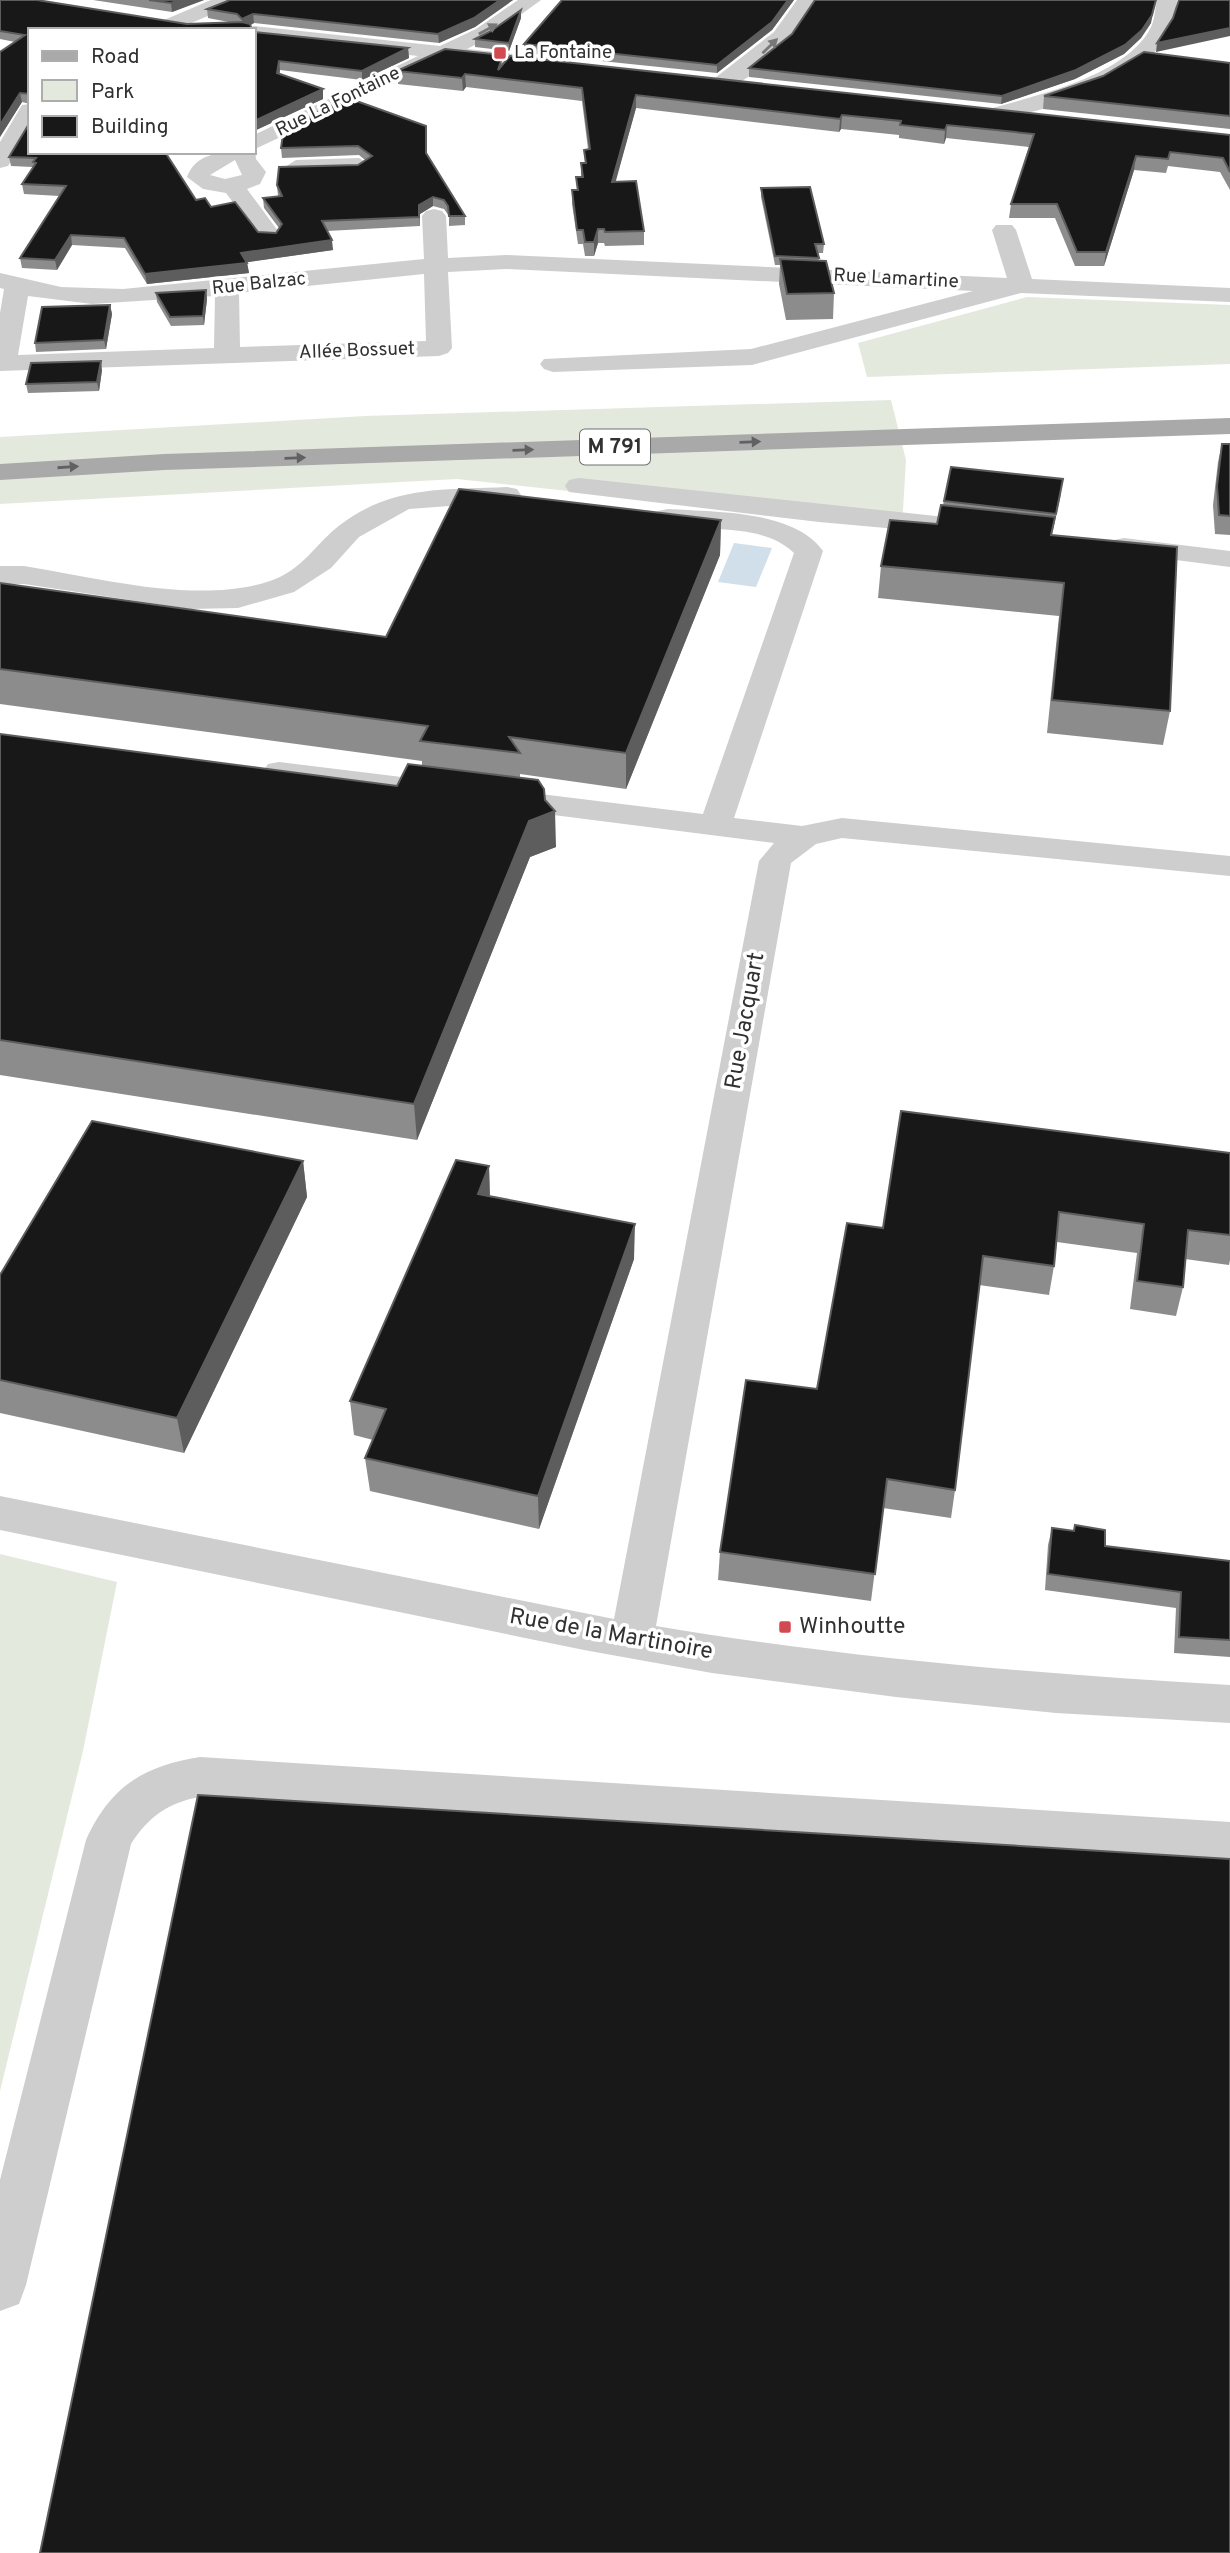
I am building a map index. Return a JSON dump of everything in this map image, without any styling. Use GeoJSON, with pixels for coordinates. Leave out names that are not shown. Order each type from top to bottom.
{"type":"FeatureCollection","features":[{"type":"Feature","properties":{"kind":"main road","name":"M 791"},"geometry":{"type":"LineString","coordinates":[[0,451],[631,424],[1230,405]]}},
{"type":"Feature","properties":{"kind":"main road","name":"M 791"},"geometry":{"type":"LineString","coordinates":[[0,472],[191,461],[1230,426]]}},
{"type":"Feature","properties":{"kind":"street"},"geometry":{"type":"LineString","coordinates":[[157,24],[229,0]]}},
{"type":"Feature","properties":{"kind":"street","name":"Rue La Fontaine"},"geometry":{"type":"LineString","coordinates":[[256,142],[493,27],[531,0]]}},
{"type":"Feature","properties":{"kind":"street"},"geometry":{"type":"LineString","coordinates":[[723,83],[764,52],[792,23],[807,0]]}},
{"type":"Feature","properties":{"kind":"street"},"geometry":{"type":"LineString","coordinates":[[997,114],[1086,86],[1117,70],[1158,36],[1164,26],[1167,0]]}},
{"type":"Feature","properties":{"kind":"street"},"geometry":{"type":"LineString","coordinates":[[157,24],[207,28]]}},
{"type":"Feature","properties":{"kind":"street"},"geometry":{"type":"LineString","coordinates":[[256,32],[576,67]]}},
{"type":"Feature","properties":{"kind":"street"},"geometry":{"type":"LineString","coordinates":[[696,80],[749,86]]}},
{"type":"Feature","properties":{"kind":"street"},"geometry":{"type":"LineString","coordinates":[[970,111],[1053,120]]}},
{"type":"Feature","properties":{"kind":"street"},"geometry":{"type":"LineString","coordinates":[[0,161],[28,113]]}},
{"type":"Feature","properties":{"kind":"street"},"geometry":{"type":"LineString","coordinates":[[229,154],[201,169],[198,177],[208,184],[233,186],[255,176],[249,160],[359,165]]}},
{"type":"Feature","properties":{"kind":"street"},"geometry":{"type":"LineString","coordinates":[[233,186],[269,235]]}},
{"type":"Feature","properties":{"kind":"street","name":"Allée Bossuet"},"geometry":{"type":"LineString","coordinates":[[8,283],[2,363],[439,348],[434,216]]}},
{"type":"Feature","properties":{"kind":"street"},"geometry":{"type":"LineString","coordinates":[[553,364],[752,357],[1022,285],[1004,230]]}},
{"type":"Feature","properties":{"kind":"street","name":"Rue Lamartine"},"geometry":{"type":"LineString","coordinates":[[436,265],[547,262],[1230,295]]}},
{"type":"Feature","properties":{"kind":"street","name":"Rue Balzac"},"geometry":{"type":"LineString","coordinates":[[8,283],[52,294],[106,298],[436,265]]}},
{"type":"Feature","properties":{"kind":"street"},"geometry":{"type":"LineString","coordinates":[[227,288],[227,356]]}},
{"type":"Feature","properties":{"kind":"street"},"geometry":{"type":"LineString","coordinates":[[0,575],[24,575],[190,600],[238,599],[284,586],[321,562],[349,531],[403,501],[496,494],[819,514],[986,530]]}},
{"type":"Feature","properties":{"kind":"street"},"geometry":{"type":"LineString","coordinates":[[559,496],[777,529],[800,540],[809,551],[715,826]]}},
{"type":"Feature","properties":{"kind":"street"},"geometry":{"type":"LineString","coordinates":[[1097,542],[1230,559]]}},
{"type":"Feature","properties":{"kind":"street"},"geometry":{"type":"LineString","coordinates":[[249,767],[801,836],[842,828],[1230,866]]}},
{"type":"Feature","properties":{"kind":"street","name":"Rue Jacquart"},"geometry":{"type":"LineString","coordinates":[[632,1641],[775,861],[801,836]]}},
{"type":"Feature","properties":{"kind":"street","name":"Rue de la Martinoire"},"geometry":{"type":"LineString","coordinates":[[0,1513],[632,1641],[896,1678],[1068,1695],[1230,1704]]}},
{"type":"Feature","properties":{"kind":"street"},"geometry":{"type":"LineString","coordinates":[[0,2284],[109,1840],[128,1807],[170,1783],[200,1777],[1230,1843]]}},
{"type":"Feature","properties":{"kind":"green space"},"geometry":{"type":"Polygon","coordinates":[[[1027,297],[1230,305],[1230,364],[867,377],[858,343],[1027,297]]]}},
{"type":"Feature","properties":{"kind":"green space"},"geometry":{"type":"Polygon","coordinates":[[[891,400],[906,460],[902,527],[457,479],[0,504],[0,437],[365,416],[891,400]]]}},
{"type":"Feature","properties":{"kind":"green space"},"geometry":{"type":"Polygon","coordinates":[[[0,1554],[117,1582],[83,1751],[0,2091],[0,1554]]]}},
{"type":"Feature","properties":{"kind":"shaded area"},"geometry":{"type":"Polygon","coordinates":[[[734,543],[772,548],[756,587],[718,582],[734,543]]]}},
{"type":"Feature","properties":{"kind":"building"},"geometry":{"type":"Polygon","coordinates":[[[0,0],[37,0],[187,24],[242,22],[250,24],[251,28],[28,28],[28,94],[20,93],[0,125],[0,52],[25,35],[0,31],[0,0]]]}},
{"type":"Feature","properties":{"kind":"building"},"geometry":{"type":"Polygon","coordinates":[[[149,0],[179,0],[171,3],[149,0]]]}},
{"type":"Feature","properties":{"kind":"building"},"geometry":{"type":"Polygon","coordinates":[[[230,0],[500,0],[474,18],[438,34],[253,14],[242,19],[237,14],[207,9],[230,0]]]}},
{"type":"Feature","properties":{"kind":"building"},"geometry":{"type":"Polygon","coordinates":[[[562,0],[788,0],[772,22],[717,65],[524,44],[562,0]]]}},
{"type":"Feature","properties":{"kind":"building"},"geometry":{"type":"Polygon","coordinates":[[[815,0],[1156,0],[1152,15],[1142,30],[1125,45],[1076,70],[1002,96],[749,68],[792,34],[815,0]]]}},
{"type":"Feature","properties":{"kind":"building"},"geometry":{"type":"Polygon","coordinates":[[[1179,0],[1230,0],[1230,28],[1157,43],[1173,18],[1179,0]]]}},
{"type":"Feature","properties":{"kind":"building"},"geometry":{"type":"Polygon","coordinates":[[[521,10],[509,43],[475,39],[491,31],[521,10]]]}},
{"type":"Feature","properties":{"kind":"building"},"geometry":{"type":"Polygon","coordinates":[[[256,32],[408,48],[362,71],[279,61],[277,73],[323,89],[256,120],[256,32]]]}},
{"type":"Feature","properties":{"kind":"building"},"geometry":{"type":"Polygon","coordinates":[[[445,49],[503,55],[498,70],[510,56],[1230,135],[1230,172],[1223,158],[1170,152],[1168,159],[1136,156],[1106,252],[1077,252],[1057,204],[1011,204],[1034,134],[947,125],[945,130],[900,125],[901,121],[842,115],[840,119],[636,95],[612,182],[636,181],[644,231],[605,232],[604,229],[598,229],[594,242],[585,242],[583,230],[577,230],[572,190],[578,190],[576,177],[583,177],[581,163],[586,163],[584,150],[590,149],[582,88],[465,74],[462,78],[397,71],[445,49]]]}},
{"type":"Feature","properties":{"kind":"building"},"geometry":{"type":"Polygon","coordinates":[[[1144,52],[1230,63],[1230,116],[1044,96],[1103,76],[1144,52]]]}},
{"type":"Feature","properties":{"kind":"building"},"geometry":{"type":"Polygon","coordinates":[[[348,98],[426,126],[426,153],[465,216],[449,216],[444,200],[433,197],[419,205],[419,217],[322,221],[332,240],[241,253],[247,263],[145,274],[124,238],[71,235],[55,260],[20,258],[66,186],[22,184],[36,163],[33,162],[36,158],[9,157],[28,125],[28,154],[166,154],[196,200],[205,198],[211,207],[235,202],[258,232],[276,233],[282,224],[263,198],[282,196],[277,185],[279,167],[358,165],[372,156],[358,146],[281,148],[284,128],[348,98]]]}},
{"type":"Feature","properties":{"kind":"building"},"geometry":{"type":"Polygon","coordinates":[[[810,187],[824,244],[815,244],[819,258],[775,256],[761,188],[810,187]]]}},
{"type":"Feature","properties":{"kind":"building"},"geometry":{"type":"Polygon","coordinates":[[[780,259],[826,261],[834,293],[787,294],[780,259]]]}},
{"type":"Feature","properties":{"kind":"building"},"geometry":{"type":"Polygon","coordinates":[[[206,290],[203,316],[170,317],[156,293],[206,290]]]}},
{"type":"Feature","properties":{"kind":"building"},"geometry":{"type":"Polygon","coordinates":[[[110,305],[104,340],[35,343],[42,307],[110,305]]]}},
{"type":"Feature","properties":{"kind":"building"},"geometry":{"type":"Polygon","coordinates":[[[101,361],[97,382],[26,384],[31,363],[101,361]]]}},
{"type":"Feature","properties":{"kind":"building"},"geometry":{"type":"Polygon","coordinates":[[[1222,444],[1230,444],[1230,516],[1219,515],[1217,486],[1222,444]]]}},
{"type":"Feature","properties":{"kind":"building"},"geometry":{"type":"Polygon","coordinates":[[[951,467],[1063,479],[1056,514],[944,501],[951,467]]]}},
{"type":"Feature","properties":{"kind":"building"},"geometry":{"type":"Polygon","coordinates":[[[459,489],[721,520],[626,753],[509,737],[520,753],[420,741],[428,726],[0,669],[0,583],[386,637],[459,489]]]}},
{"type":"Feature","properties":{"kind":"building"},"geometry":{"type":"Polygon","coordinates":[[[941,505],[1055,517],[1051,535],[1177,547],[1170,711],[1052,700],[1064,583],[881,566],[890,520],[937,524],[941,505]]]}},
{"type":"Feature","properties":{"kind":"building"},"geometry":{"type":"Polygon","coordinates":[[[0,734],[397,786],[408,764],[538,780],[544,789],[545,800],[555,811],[529,821],[414,1104],[0,1040],[0,734]]]}},
{"type":"Feature","properties":{"kind":"building"},"geometry":{"type":"Polygon","coordinates":[[[901,1111],[1230,1153],[1230,1235],[1188,1230],[1183,1287],[1137,1281],[1144,1224],[1059,1212],[1054,1266],[983,1256],[955,1490],[887,1479],[875,1574],[720,1552],[746,1380],[817,1389],[847,1223],[883,1228],[901,1111]]]}},
{"type":"Feature","properties":{"kind":"building"},"geometry":{"type":"Polygon","coordinates":[[[92,1121],[303,1161],[177,1418],[0,1380],[0,1275],[92,1121]]]}},
{"type":"Feature","properties":{"kind":"building"},"geometry":{"type":"Polygon","coordinates":[[[456,1160],[489,1166],[478,1194],[635,1224],[538,1496],[365,1458],[386,1409],[350,1401],[456,1160]]]}},
{"type":"Feature","properties":{"kind":"building"},"geometry":{"type":"Polygon","coordinates":[[[1075,1525],[1105,1530],[1105,1546],[1230,1561],[1230,1640],[1179,1637],[1181,1592],[1048,1574],[1052,1528],[1074,1531],[1075,1525]]]}},
{"type":"Feature","properties":{"kind":"building"},"geometry":{"type":"Polygon","coordinates":[[[198,1795],[1230,1859],[1230,2553],[40,2553],[198,1795]]]}},
{"type":"Feature","properties":{"kind":"place","name":"La Fontaine"},"geometry":{"type":"Point","coordinates":[500,53]}},
{"type":"Feature","properties":{"kind":"place","name":"Winhoutte"},"geometry":{"type":"Point","coordinates":[785,1627]}}]}
